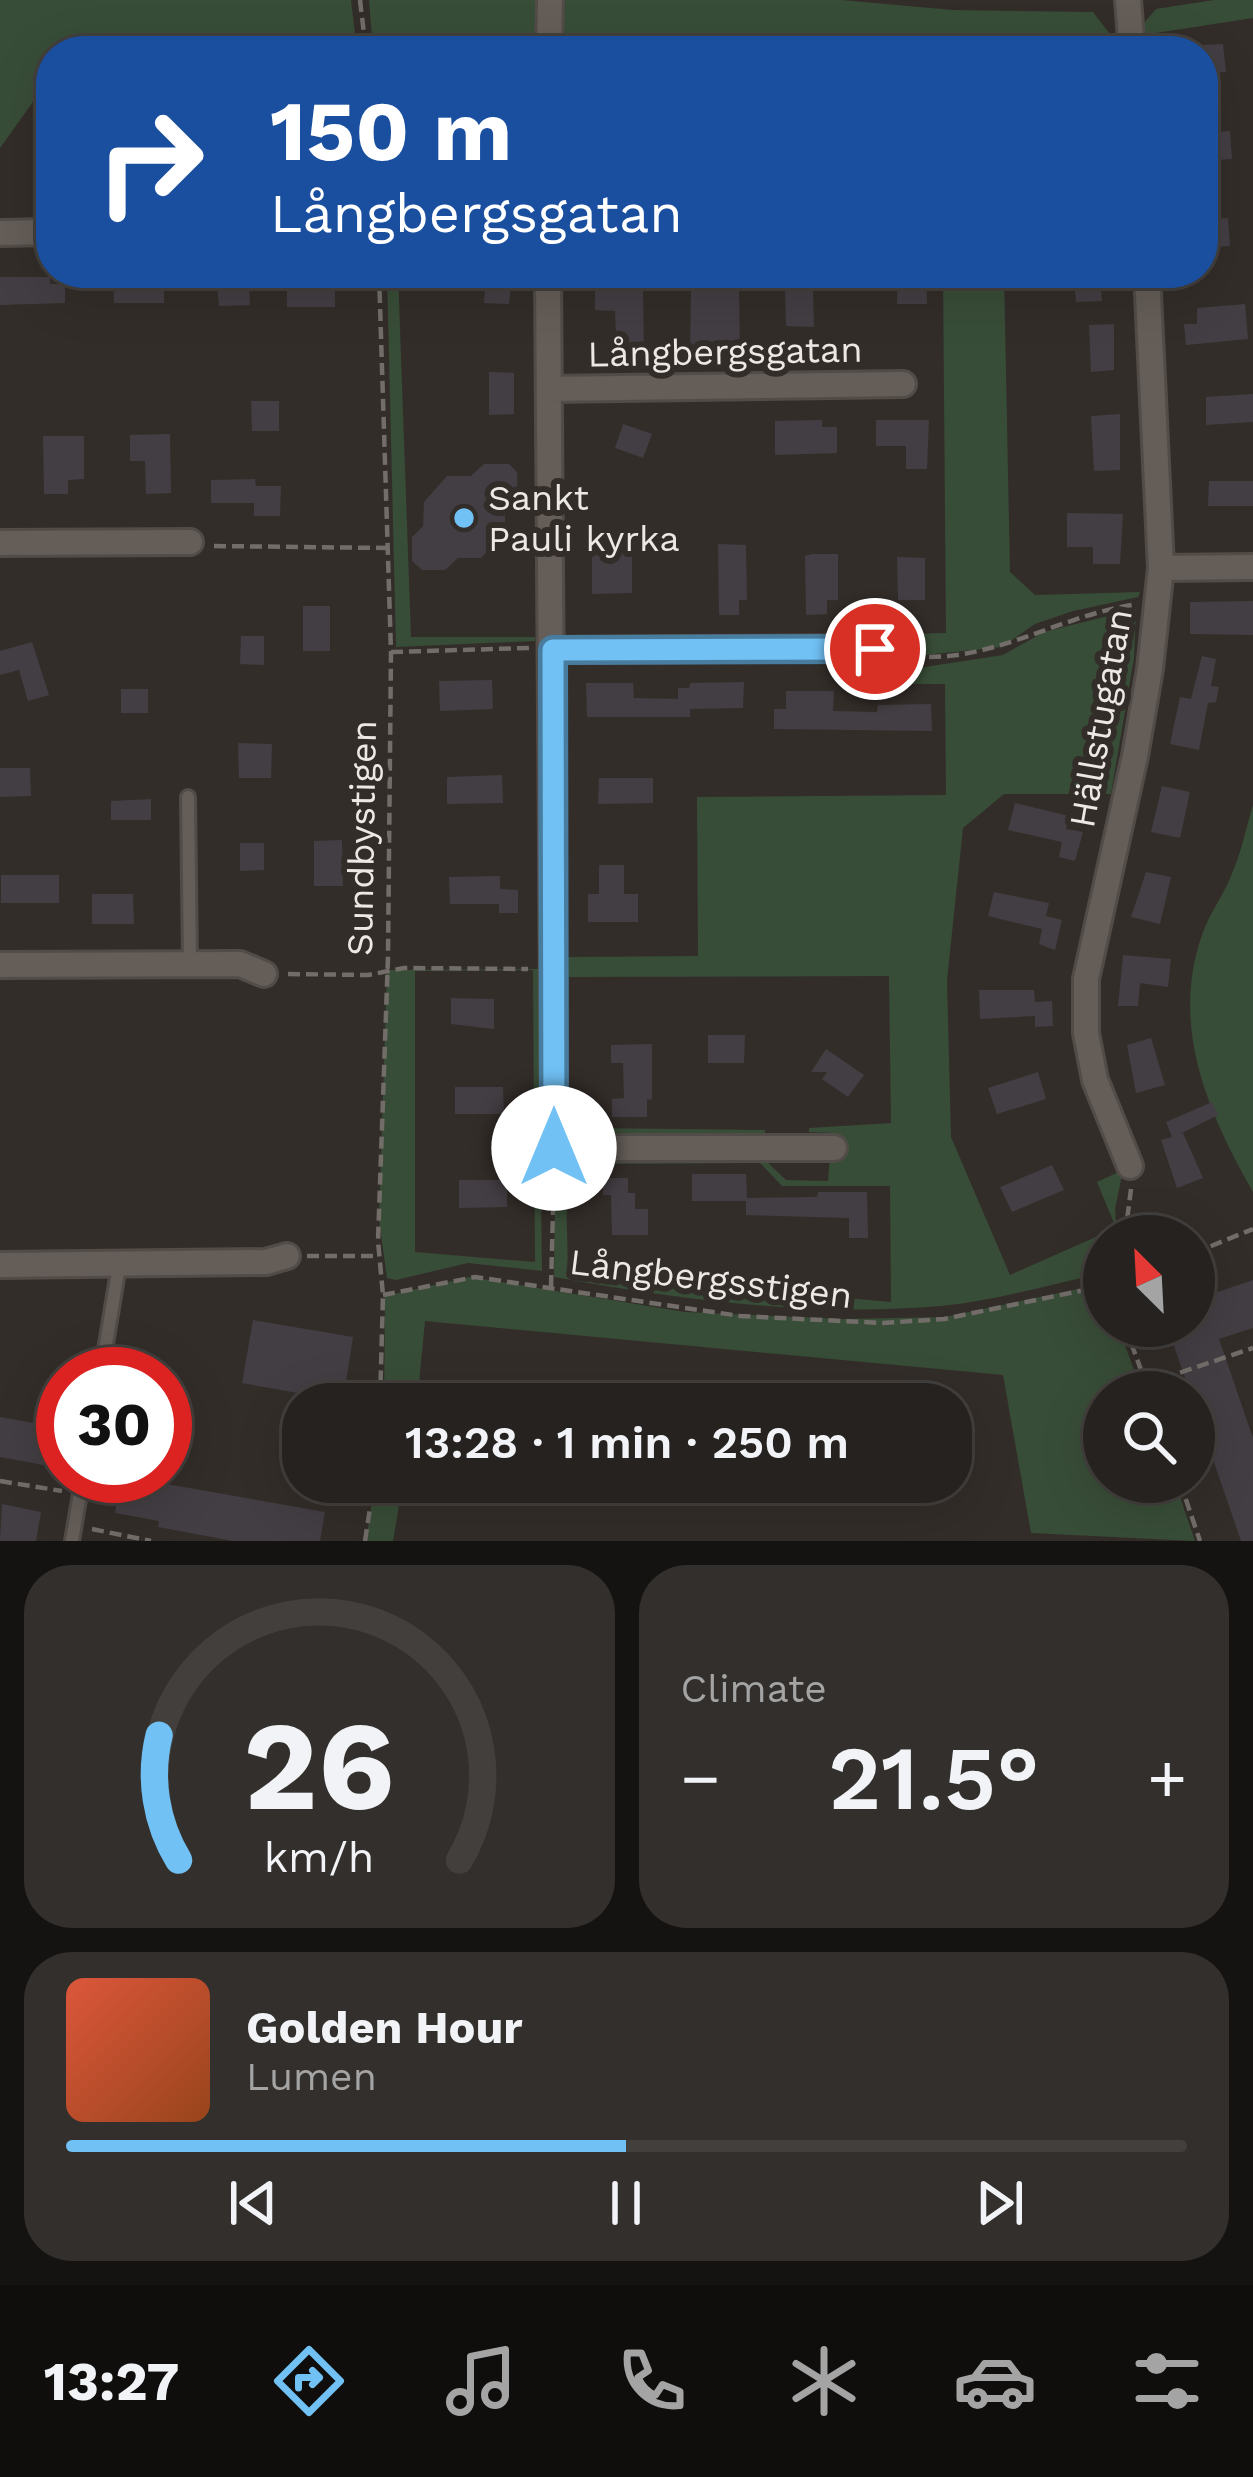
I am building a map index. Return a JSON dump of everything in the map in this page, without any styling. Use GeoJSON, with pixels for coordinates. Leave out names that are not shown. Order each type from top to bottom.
{"type":"FeatureCollection","features":[{"type":"Feature","properties":{"kind":"street"},"geometry":{"type":"LineString","coordinates":[[549,36],[550,0]]}},
{"type":"Feature","properties":{"kind":"street"},"geometry":{"type":"LineString","coordinates":[[1128,0],[1131,36]]}},
{"type":"Feature","properties":{"kind":"street"},"geometry":{"type":"LineString","coordinates":[[0,232],[36,232]]}},
{"type":"Feature","properties":{"kind":"street","name":"Långbergsgatan"},"geometry":{"type":"LineString","coordinates":[[548,288],[554,1148]]}},
{"type":"Feature","properties":{"kind":"street","name":"Hällstugatan"},"geometry":{"type":"LineString","coordinates":[[1130,1166],[1095,1080],[1086,1033],[1086,979],[1135,756],[1161,568],[1149,288]]}},
{"type":"Feature","properties":{"kind":"street","name":"Långbergsgatan"},"geometry":{"type":"LineString","coordinates":[[549,389],[903,384]]}},
{"type":"Feature","properties":{"kind":"street"},"geometry":{"type":"LineString","coordinates":[[0,543],[190,542]]}},
{"type":"Feature","properties":{"kind":"street"},"geometry":{"type":"LineString","coordinates":[[1161,568],[1253,567]]}},
{"type":"Feature","properties":{"kind":"street"},"geometry":{"type":"LineString","coordinates":[[553,650],[875,649],[906,658]]}},
{"type":"Feature","properties":{"kind":"street"},"geometry":{"type":"LineString","coordinates":[[0,965],[240,964],[264,974]]}},
{"type":"Feature","properties":{"kind":"street"},"geometry":{"type":"LineString","coordinates":[[554,1148],[834,1148]]}},
{"type":"Feature","properties":{"kind":"street"},"geometry":{"type":"LineString","coordinates":[[0,1265],[266,1262],[287,1256]]}},
{"type":"Feature","properties":{"kind":"lane"},"geometry":{"type":"LineString","coordinates":[[188,796],[190,964]]}},
{"type":"Feature","properties":{"kind":"lane"},"geometry":{"type":"LineString","coordinates":[[105,1347],[119,1266]]}},
{"type":"Feature","properties":{"kind":"lane"},"geometry":{"type":"LineString","coordinates":[[73,1534],[78,1503]]}},
{"type":"Feature","properties":{"kind":"path"},"geometry":{"type":"LineString","coordinates":[[360,0],[364,36]]}},
{"type":"Feature","properties":{"kind":"path","name":"Sundbystigen"},"geometry":{"type":"LineString","coordinates":[[379,288],[391,652],[381,1383]]}},
{"type":"Feature","properties":{"kind":"path"},"geometry":{"type":"LineString","coordinates":[[190,542],[332,550],[388,548]]}},
{"type":"Feature","properties":{"kind":"path"},"geometry":{"type":"LineString","coordinates":[[906,658],[970,655],[1095,611],[1157,606]]}},
{"type":"Feature","properties":{"kind":"path"},"geometry":{"type":"LineString","coordinates":[[391,652],[553,650]]}},
{"type":"Feature","properties":{"kind":"path"},"geometry":{"type":"LineString","coordinates":[[264,974],[554,969]]}},
{"type":"Feature","properties":{"kind":"path"},"geometry":{"type":"LineString","coordinates":[[551,1286],[554,1148]]}},
{"type":"Feature","properties":{"kind":"path"},"geometry":{"type":"LineString","coordinates":[[1128,1215],[1130,1166]]}},
{"type":"Feature","properties":{"kind":"path"},"geometry":{"type":"LineString","coordinates":[[1215,1244],[1253,1229]]}},
{"type":"Feature","properties":{"kind":"path"},"geometry":{"type":"LineString","coordinates":[[287,1256],[380,1256]]}},
{"type":"Feature","properties":{"kind":"path","name":"Långbergsstigen"},"geometry":{"type":"LineString","coordinates":[[383,1295],[475,1277],[740,1316],[844,1323],[944,1319],[1083,1290]]}},
{"type":"Feature","properties":{"kind":"path"},"geometry":{"type":"LineString","coordinates":[[1192,1371],[1253,1348]]}},
{"type":"Feature","properties":{"kind":"path"},"geometry":{"type":"LineString","coordinates":[[0,1481],[36,1487]]}},
{"type":"Feature","properties":{"kind":"path"},"geometry":{"type":"LineString","coordinates":[[365,1541],[371,1503]]}},
{"type":"Feature","properties":{"kind":"path"},"geometry":{"type":"LineString","coordinates":[[1187,1503],[1200,1541]]}},
{"type":"Feature","properties":{"kind":"path"},"geometry":{"type":"LineString","coordinates":[[73,1534],[151,1541]]}},
{"type":"Feature","properties":{"kind":"green space"},"geometry":{"type":"Polygon","coordinates":[[[0,0],[351,0],[355,36],[36,36],[36,99],[0,148],[0,0]]]}},
{"type":"Feature","properties":{"kind":"green space"},"geometry":{"type":"Polygon","coordinates":[[[369,0],[539,0],[538,36],[372,36],[369,0]]]}},
{"type":"Feature","properties":{"kind":"green space"},"geometry":{"type":"Polygon","coordinates":[[[565,0],[841,0],[953,10],[1093,12],[1111,36],[561,36],[565,0]]]}},
{"type":"Feature","properties":{"kind":"green space"},"geometry":{"type":"Polygon","coordinates":[[[1214,0],[1253,0],[1253,18],[1143,35],[1144,23],[1156,9],[1214,0]]]}},
{"type":"Feature","properties":{"kind":"green space"},"geometry":{"type":"Polygon","coordinates":[[[387,288],[399,288],[411,637],[535,637],[535,641],[396,647],[387,288]]]}},
{"type":"Feature","properties":{"kind":"green space"},"geometry":{"type":"Polygon","coordinates":[[[943,288],[1004,288],[1010,572],[1035,595],[1140,592],[1138,597],[1035,624],[1002,647],[905,657],[904,634],[946,633],[943,288]]]}},
{"type":"Feature","properties":{"kind":"green space"},"geometry":{"type":"Polygon","coordinates":[[[1136,609],[1134,658],[1111,794],[1004,794],[963,828],[947,980],[951,1137],[1010,1275],[1083,1243],[1083,1278],[962,1304],[844,1309],[698,1299],[554,1277],[555,1190],[568,1179],[573,1183],[566,1190],[568,1272],[891,1302],[890,1186],[782,1186],[760,1163],[592,1164],[582,1174],[576,1170],[587,1160],[763,1158],[786,1180],[828,1181],[832,1133],[809,1132],[809,1128],[891,1123],[889,976],[569,977],[568,1108],[589,1128],[765,1130],[765,1134],[589,1133],[571,1123],[566,1114],[563,969],[568,957],[698,956],[697,797],[946,795],[945,684],[905,684],[905,670],[1003,655],[1044,632],[1136,609]]]}},
{"type":"Feature","properties":{"kind":"green space"},"geometry":{"type":"Polygon","coordinates":[[[1253,805],[1253,1192],[1209,1100],[1192,1035],[1190,1002],[1202,935],[1235,868],[1253,805]]]}},
{"type":"Feature","properties":{"kind":"green space"},"geometry":{"type":"Polygon","coordinates":[[[538,969],[542,1271],[468,1263],[396,1280],[387,1278],[379,1219],[387,970],[538,969]],[[533,970],[415,971],[415,1252],[535,1262],[533,970]]]}},
{"type":"Feature","properties":{"kind":"green space"},"geometry":{"type":"Polygon","coordinates":[[[1123,1170],[1115,1215],[1111,1215],[1097,1182],[1123,1170]]]}},
{"type":"Feature","properties":{"kind":"green space"},"geometry":{"type":"Polygon","coordinates":[[[470,1277],[685,1312],[843,1319],[945,1317],[1083,1288],[1083,1347],[1126,1347],[1134,1371],[1083,1371],[1083,1503],[1182,1503],[1195,1541],[1031,1533],[1003,1375],[425,1321],[419,1383],[384,1383],[385,1296],[470,1277]]]}},
{"type":"Feature","properties":{"kind":"green space"},"geometry":{"type":"Polygon","coordinates":[[[372,1503],[399,1503],[393,1541],[366,1541],[372,1503]]]}},
{"type":"Feature","properties":{"kind":"building"},"geometry":{"type":"Polygon","coordinates":[[[1218,44],[1223,44],[1226,72],[1218,72],[1218,44]]]}},
{"type":"Feature","properties":{"kind":"building"},"geometry":{"type":"Polygon","coordinates":[[[1230,131],[1232,159],[1218,160],[1218,132],[1230,131]]]}},
{"type":"Feature","properties":{"kind":"building"},"geometry":{"type":"Polygon","coordinates":[[[1228,218],[1230,246],[1218,247],[1218,219],[1228,218]]]}},
{"type":"Feature","properties":{"kind":"building"},"geometry":{"type":"Polygon","coordinates":[[[0,277],[36,277],[36,288],[65,288],[65,303],[0,305],[0,277]]]}},
{"type":"Feature","properties":{"kind":"building"},"geometry":{"type":"Polygon","coordinates":[[[113,288],[164,288],[164,303],[114,303],[113,288]]]}},
{"type":"Feature","properties":{"kind":"building"},"geometry":{"type":"Polygon","coordinates":[[[217,288],[249,288],[250,305],[219,306],[217,288]]]}},
{"type":"Feature","properties":{"kind":"building"},"geometry":{"type":"Polygon","coordinates":[[[287,288],[335,288],[335,307],[287,307],[287,288]]]}},
{"type":"Feature","properties":{"kind":"building"},"geometry":{"type":"Polygon","coordinates":[[[485,288],[511,288],[509,304],[484,303],[485,288]]]}},
{"type":"Feature","properties":{"kind":"building"},"geometry":{"type":"Polygon","coordinates":[[[691,288],[739,288],[740,356],[690,357],[691,288]]]}},
{"type":"Feature","properties":{"kind":"building"},"geometry":{"type":"Polygon","coordinates":[[[898,288],[926,288],[927,304],[897,304],[898,288]]]}},
{"type":"Feature","properties":{"kind":"building"},"geometry":{"type":"Polygon","coordinates":[[[1075,288],[1101,288],[1102,301],[1076,302],[1075,288]]]}},
{"type":"Feature","properties":{"kind":"building"},"geometry":{"type":"Polygon","coordinates":[[[785,289],[813,289],[814,327],[786,326],[785,289]]]}},
{"type":"Feature","properties":{"kind":"building"},"geometry":{"type":"Polygon","coordinates":[[[643,290],[644,356],[617,356],[615,311],[595,310],[595,291],[643,290]]]}},
{"type":"Feature","properties":{"kind":"building"},"geometry":{"type":"Polygon","coordinates":[[[1245,304],[1248,339],[1186,345],[1184,324],[1197,324],[1197,308],[1245,304]]]}},
{"type":"Feature","properties":{"kind":"building"},"geometry":{"type":"Polygon","coordinates":[[[1114,324],[1114,370],[1091,372],[1089,325],[1114,324]]]}},
{"type":"Feature","properties":{"kind":"building"},"geometry":{"type":"Polygon","coordinates":[[[489,372],[514,373],[514,414],[489,415],[489,372]]]}},
{"type":"Feature","properties":{"kind":"building"},"geometry":{"type":"Polygon","coordinates":[[[1253,394],[1253,422],[1206,425],[1206,397],[1253,394]]]}},
{"type":"Feature","properties":{"kind":"building"},"geometry":{"type":"Polygon","coordinates":[[[251,401],[279,401],[279,431],[252,431],[251,401]]]}},
{"type":"Feature","properties":{"kind":"building"},"geometry":{"type":"Polygon","coordinates":[[[1120,414],[1120,470],[1094,471],[1091,416],[1120,414]]]}},
{"type":"Feature","properties":{"kind":"building"},"geometry":{"type":"Polygon","coordinates":[[[822,420],[822,427],[837,427],[837,453],[775,455],[775,421],[822,420]]]}},
{"type":"Feature","properties":{"kind":"building"},"geometry":{"type":"Polygon","coordinates":[[[876,420],[929,420],[927,469],[906,469],[906,446],[876,446],[876,420]]]}},
{"type":"Feature","properties":{"kind":"building"},"geometry":{"type":"Polygon","coordinates":[[[623,424],[652,434],[643,458],[615,448],[623,424]]]}},
{"type":"Feature","properties":{"kind":"building"},"geometry":{"type":"Polygon","coordinates":[[[170,434],[171,493],[146,494],[145,461],[130,461],[130,435],[170,434]]]}},
{"type":"Feature","properties":{"kind":"building"},"geometry":{"type":"Polygon","coordinates":[[[43,436],[84,436],[84,479],[68,480],[68,494],[44,494],[43,436]]]}},
{"type":"Feature","properties":{"kind":"building","name":"Sankt Pauli kyrka"},"geometry":{"type":"Polygon","coordinates":[[[484,464],[509,464],[517,472],[518,498],[505,510],[505,533],[481,558],[458,558],[445,570],[422,570],[412,561],[412,537],[423,526],[424,502],[447,476],[471,476],[484,464]]]}},
{"type":"Feature","properties":{"kind":"building"},"geometry":{"type":"Polygon","coordinates":[[[255,479],[256,486],[281,486],[280,516],[254,516],[254,503],[211,503],[211,480],[255,479]]]}},
{"type":"Feature","properties":{"kind":"building"},"geometry":{"type":"Polygon","coordinates":[[[1209,481],[1253,481],[1253,506],[1208,506],[1209,481]]]}},
{"type":"Feature","properties":{"kind":"building"},"geometry":{"type":"Polygon","coordinates":[[[1067,513],[1123,514],[1120,564],[1093,564],[1093,547],[1067,547],[1067,513]]]}},
{"type":"Feature","properties":{"kind":"building"},"geometry":{"type":"Polygon","coordinates":[[[586,534],[632,534],[632,593],[592,594],[592,556],[586,556],[586,534]]]}},
{"type":"Feature","properties":{"kind":"building"},"geometry":{"type":"Polygon","coordinates":[[[718,544],[746,545],[747,600],[739,600],[739,615],[719,615],[718,544]]]}},
{"type":"Feature","properties":{"kind":"building"},"geometry":{"type":"Polygon","coordinates":[[[838,554],[838,600],[827,600],[827,614],[806,615],[805,556],[838,554]]]}},
{"type":"Feature","properties":{"kind":"building"},"geometry":{"type":"Polygon","coordinates":[[[897,557],[925,558],[925,600],[898,600],[897,557]]]}},
{"type":"Feature","properties":{"kind":"building"},"geometry":{"type":"Polygon","coordinates":[[[1253,601],[1253,635],[1190,634],[1190,602],[1253,601]]]}},
{"type":"Feature","properties":{"kind":"building"},"geometry":{"type":"Polygon","coordinates":[[[303,606],[330,606],[330,651],[303,651],[303,606]]]}},
{"type":"Feature","properties":{"kind":"building"},"geometry":{"type":"Polygon","coordinates":[[[241,636],[264,636],[264,665],[240,664],[241,636]]]}},
{"type":"Feature","properties":{"kind":"building"},"geometry":{"type":"Polygon","coordinates":[[[32,642],[49,695],[28,701],[19,670],[0,675],[0,651],[32,642]]]}},
{"type":"Feature","properties":{"kind":"building"},"geometry":{"type":"Polygon","coordinates":[[[1202,656],[1216,659],[1211,686],[1219,687],[1216,702],[1208,703],[1199,750],[1170,744],[1180,697],[1191,699],[1202,656]]]}},
{"type":"Feature","properties":{"kind":"building"},"geometry":{"type":"Polygon","coordinates":[[[492,680],[493,709],[440,711],[439,681],[492,680]]]}},
{"type":"Feature","properties":{"kind":"building"},"geometry":{"type":"Polygon","coordinates":[[[744,682],[743,708],[690,709],[690,717],[587,717],[586,683],[633,683],[634,698],[678,699],[678,688],[689,688],[690,683],[744,682]]]}},
{"type":"Feature","properties":{"kind":"building"},"geometry":{"type":"Polygon","coordinates":[[[121,689],[148,689],[148,713],[121,713],[121,689]]]}},
{"type":"Feature","properties":{"kind":"building"},"geometry":{"type":"Polygon","coordinates":[[[786,691],[834,691],[833,711],[877,712],[878,705],[931,704],[932,731],[774,729],[774,709],[786,709],[786,691]]]}},
{"type":"Feature","properties":{"kind":"building"},"geometry":{"type":"Polygon","coordinates":[[[238,743],[272,744],[271,778],[239,778],[238,743]]]}},
{"type":"Feature","properties":{"kind":"building"},"geometry":{"type":"Polygon","coordinates":[[[0,768],[30,768],[31,796],[0,797],[0,768]]]}},
{"type":"Feature","properties":{"kind":"building"},"geometry":{"type":"Polygon","coordinates":[[[502,775],[503,803],[447,804],[447,777],[502,775]]]}},
{"type":"Feature","properties":{"kind":"building"},"geometry":{"type":"Polygon","coordinates":[[[599,778],[653,778],[653,803],[598,804],[599,778]]]}},
{"type":"Feature","properties":{"kind":"building"},"geometry":{"type":"Polygon","coordinates":[[[1162,786],[1190,792],[1180,838],[1151,832],[1162,786]]]}},
{"type":"Feature","properties":{"kind":"building"},"geometry":{"type":"Polygon","coordinates":[[[151,799],[151,820],[111,820],[111,801],[151,799]]]}},
{"type":"Feature","properties":{"kind":"building"},"geometry":{"type":"Polygon","coordinates":[[[1015,803],[1069,816],[1066,829],[1083,832],[1075,861],[1059,857],[1062,842],[1008,830],[1015,803]]]}},
{"type":"Feature","properties":{"kind":"building"},"geometry":{"type":"Polygon","coordinates":[[[342,840],[343,886],[314,886],[314,841],[342,840]]]}},
{"type":"Feature","properties":{"kind":"building"},"geometry":{"type":"Polygon","coordinates":[[[240,843],[264,843],[264,870],[240,871],[240,843]]]}},
{"type":"Feature","properties":{"kind":"building"},"geometry":{"type":"Polygon","coordinates":[[[599,865],[624,865],[624,894],[638,894],[638,922],[588,922],[588,894],[599,894],[599,865]]]}},
{"type":"Feature","properties":{"kind":"building"},"geometry":{"type":"Polygon","coordinates":[[[1146,872],[1171,877],[1160,924],[1131,917],[1146,872]]]}},
{"type":"Feature","properties":{"kind":"building"},"geometry":{"type":"Polygon","coordinates":[[[1,875],[59,875],[59,903],[1,903],[1,875]]]}},
{"type":"Feature","properties":{"kind":"building"},"geometry":{"type":"Polygon","coordinates":[[[500,876],[500,889],[518,890],[518,913],[499,913],[499,904],[450,904],[449,877],[500,876]]]}},
{"type":"Feature","properties":{"kind":"building"},"geometry":{"type":"Polygon","coordinates":[[[994,892],[1049,903],[1046,916],[1062,920],[1055,950],[1039,944],[1042,929],[988,916],[994,892]]]}},
{"type":"Feature","properties":{"kind":"building"},"geometry":{"type":"Polygon","coordinates":[[[92,894],[133,894],[134,924],[92,924],[92,894]]]}},
{"type":"Feature","properties":{"kind":"building"},"geometry":{"type":"Polygon","coordinates":[[[1123,955],[1171,959],[1168,987],[1140,983],[1138,1006],[1118,1006],[1123,955]]]}},
{"type":"Feature","properties":{"kind":"building"},"geometry":{"type":"Polygon","coordinates":[[[979,990],[1034,990],[1035,1002],[1052,1001],[1053,1026],[1035,1027],[1035,1016],[980,1019],[979,990]]]}},
{"type":"Feature","properties":{"kind":"building"},"geometry":{"type":"Polygon","coordinates":[[[451,998],[494,999],[494,1029],[451,1024],[451,998]]]}},
{"type":"Feature","properties":{"kind":"building"},"geometry":{"type":"Polygon","coordinates":[[[708,1035],[745,1035],[744,1063],[708,1063],[708,1035]]]}},
{"type":"Feature","properties":{"kind":"building"},"geometry":{"type":"Polygon","coordinates":[[[1151,1038],[1165,1085],[1136,1093],[1127,1045],[1151,1038]]]}},
{"type":"Feature","properties":{"kind":"building"},"geometry":{"type":"Polygon","coordinates":[[[652,1044],[652,1100],[647,1099],[647,1117],[612,1117],[612,1099],[624,1098],[623,1063],[611,1063],[611,1045],[652,1044]]]}},
{"type":"Feature","properties":{"kind":"building"},"geometry":{"type":"Polygon","coordinates":[[[826,1049],[864,1075],[848,1097],[822,1079],[827,1072],[811,1072],[826,1049]]]}},
{"type":"Feature","properties":{"kind":"building"},"geometry":{"type":"Polygon","coordinates":[[[1038,1072],[1046,1099],[997,1114],[988,1088],[1038,1072]]]}},
{"type":"Feature","properties":{"kind":"building"},"geometry":{"type":"Polygon","coordinates":[[[455,1087],[503,1087],[504,1114],[455,1114],[455,1087]]]}},
{"type":"Feature","properties":{"kind":"building"},"geometry":{"type":"Polygon","coordinates":[[[1212,1102],[1218,1115],[1180,1134],[1203,1178],[1177,1188],[1161,1140],[1172,1137],[1166,1122],[1212,1102]]]}},
{"type":"Feature","properties":{"kind":"building"},"geometry":{"type":"Polygon","coordinates":[[[1052,1165],[1064,1190],[1012,1212],[1000,1187],[1052,1165]]]}},
{"type":"Feature","properties":{"kind":"building"},"geometry":{"type":"Polygon","coordinates":[[[692,1174],[746,1174],[747,1198],[867,1192],[868,1238],[849,1238],[849,1218],[746,1215],[746,1201],[692,1201],[692,1174]]]}},
{"type":"Feature","properties":{"kind":"building"},"geometry":{"type":"Polygon","coordinates":[[[603,1178],[628,1178],[635,1209],[648,1209],[648,1235],[612,1235],[611,1195],[603,1195],[603,1178]]]}},
{"type":"Feature","properties":{"kind":"building"},"geometry":{"type":"Polygon","coordinates":[[[459,1180],[507,1180],[507,1207],[459,1208],[459,1180]]]}},
{"type":"Feature","properties":{"kind":"building"},"geometry":{"type":"Polygon","coordinates":[[[1253,1280],[1253,1328],[1219,1339],[1253,1438],[1253,1541],[1241,1541],[1215,1465],[1215,1371],[1183,1371],[1174,1347],[1215,1347],[1215,1293],[1253,1280]]]}},
{"type":"Feature","properties":{"kind":"building"},"geometry":{"type":"Polygon","coordinates":[[[253,1320],[353,1337],[346,1383],[282,1383],[282,1390],[242,1383],[253,1320]]]}},
{"type":"Feature","properties":{"kind":"building"},"geometry":{"type":"Polygon","coordinates":[[[0,1417],[36,1423],[36,1464],[0,1457],[0,1417]]]}},
{"type":"Feature","properties":{"kind":"building"},"geometry":{"type":"Polygon","coordinates":[[[192,1489],[325,1512],[320,1541],[233,1541],[158,1527],[159,1521],[115,1513],[117,1503],[192,1503],[192,1489]]]}},
{"type":"Feature","properties":{"kind":"building"},"geometry":{"type":"Polygon","coordinates":[[[2,1504],[41,1512],[36,1541],[0,1541],[2,1504]]]}},
{"type":"Feature","properties":{"kind":"place","name":"Sankt Pauli kyrka"},"geometry":{"type":"Point","coordinates":[464,518]}},
{"type":"Feature","properties":{"kind":"route"},"geometry":{"type":"LineString","coordinates":[[554,1148],[553,650],[875,649]]}}]}
